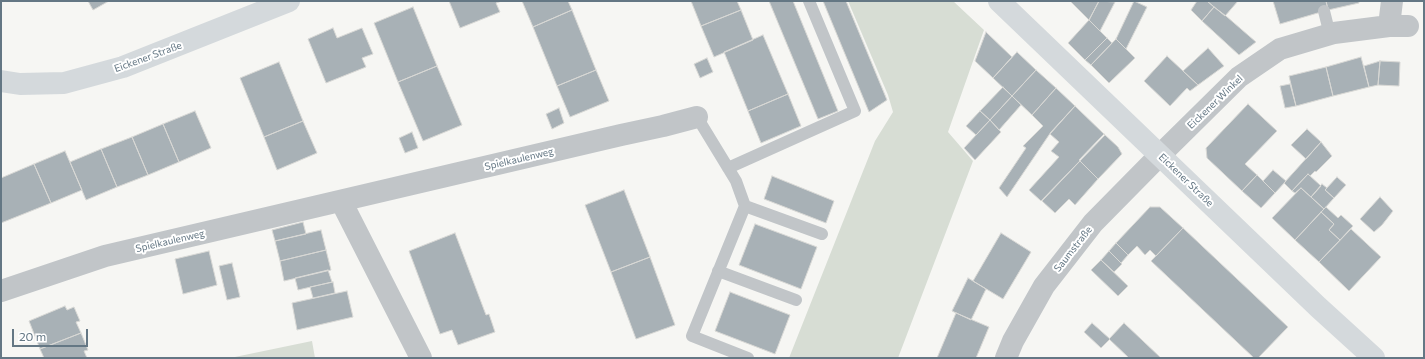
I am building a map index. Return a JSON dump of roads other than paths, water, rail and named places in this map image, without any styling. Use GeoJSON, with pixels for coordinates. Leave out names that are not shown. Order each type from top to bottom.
{"type":"FeatureCollection","features":[{"type":"Feature","properties":{"kind":"street","name":"Eickener Straße"},"geometry":{"type":"LineString","coordinates":[[1,81],[20,84],[64,83],[123,67],[289,1]]}},
{"type":"Feature","properties":{"kind":"street","name":"Eickener Straße"},"geometry":{"type":"LineString","coordinates":[[999,1],[1076,77],[1160,154],[1318,307],[1374,358]]}},
{"type":"Feature","properties":{"kind":"street","name":"Eickener Winkel"},"geometry":{"type":"LineString","coordinates":[[1160,154],[1239,77],[1280,49],[1330,34],[1399,26],[1392,1]]}},
{"type":"Feature","properties":{"kind":"street","name":"Spielkaulenweg"},"geometry":{"type":"LineString","coordinates":[[1,291],[105,256],[697,117]]}},
{"type":"Feature","properties":{"kind":"street","name":"Saumstraße"},"geometry":{"type":"LineString","coordinates":[[1006,358],[1013,341],[1044,286],[1094,223],[1160,154]]}},
{"type":"Feature","properties":{"kind":"street"},"geometry":{"type":"LineString","coordinates":[[341,201],[421,358]]}},
{"type":"Feature","properties":{"kind":"lane"},"geometry":{"type":"LineString","coordinates":[[728,168],[855,111],[809,1]]}},
{"type":"Feature","properties":{"kind":"lane"},"geometry":{"type":"LineString","coordinates":[[1324,12],[1330,34]]}},
{"type":"Feature","properties":{"kind":"lane"},"geometry":{"type":"LineString","coordinates":[[697,117],[736,181],[745,206],[692,336],[748,358]]}},
{"type":"Feature","properties":{"kind":"lane"},"geometry":{"type":"LineString","coordinates":[[745,206],[822,234]]}},
{"type":"Feature","properties":{"kind":"lane"},"geometry":{"type":"LineString","coordinates":[[718,271],[796,300]]}}]}
